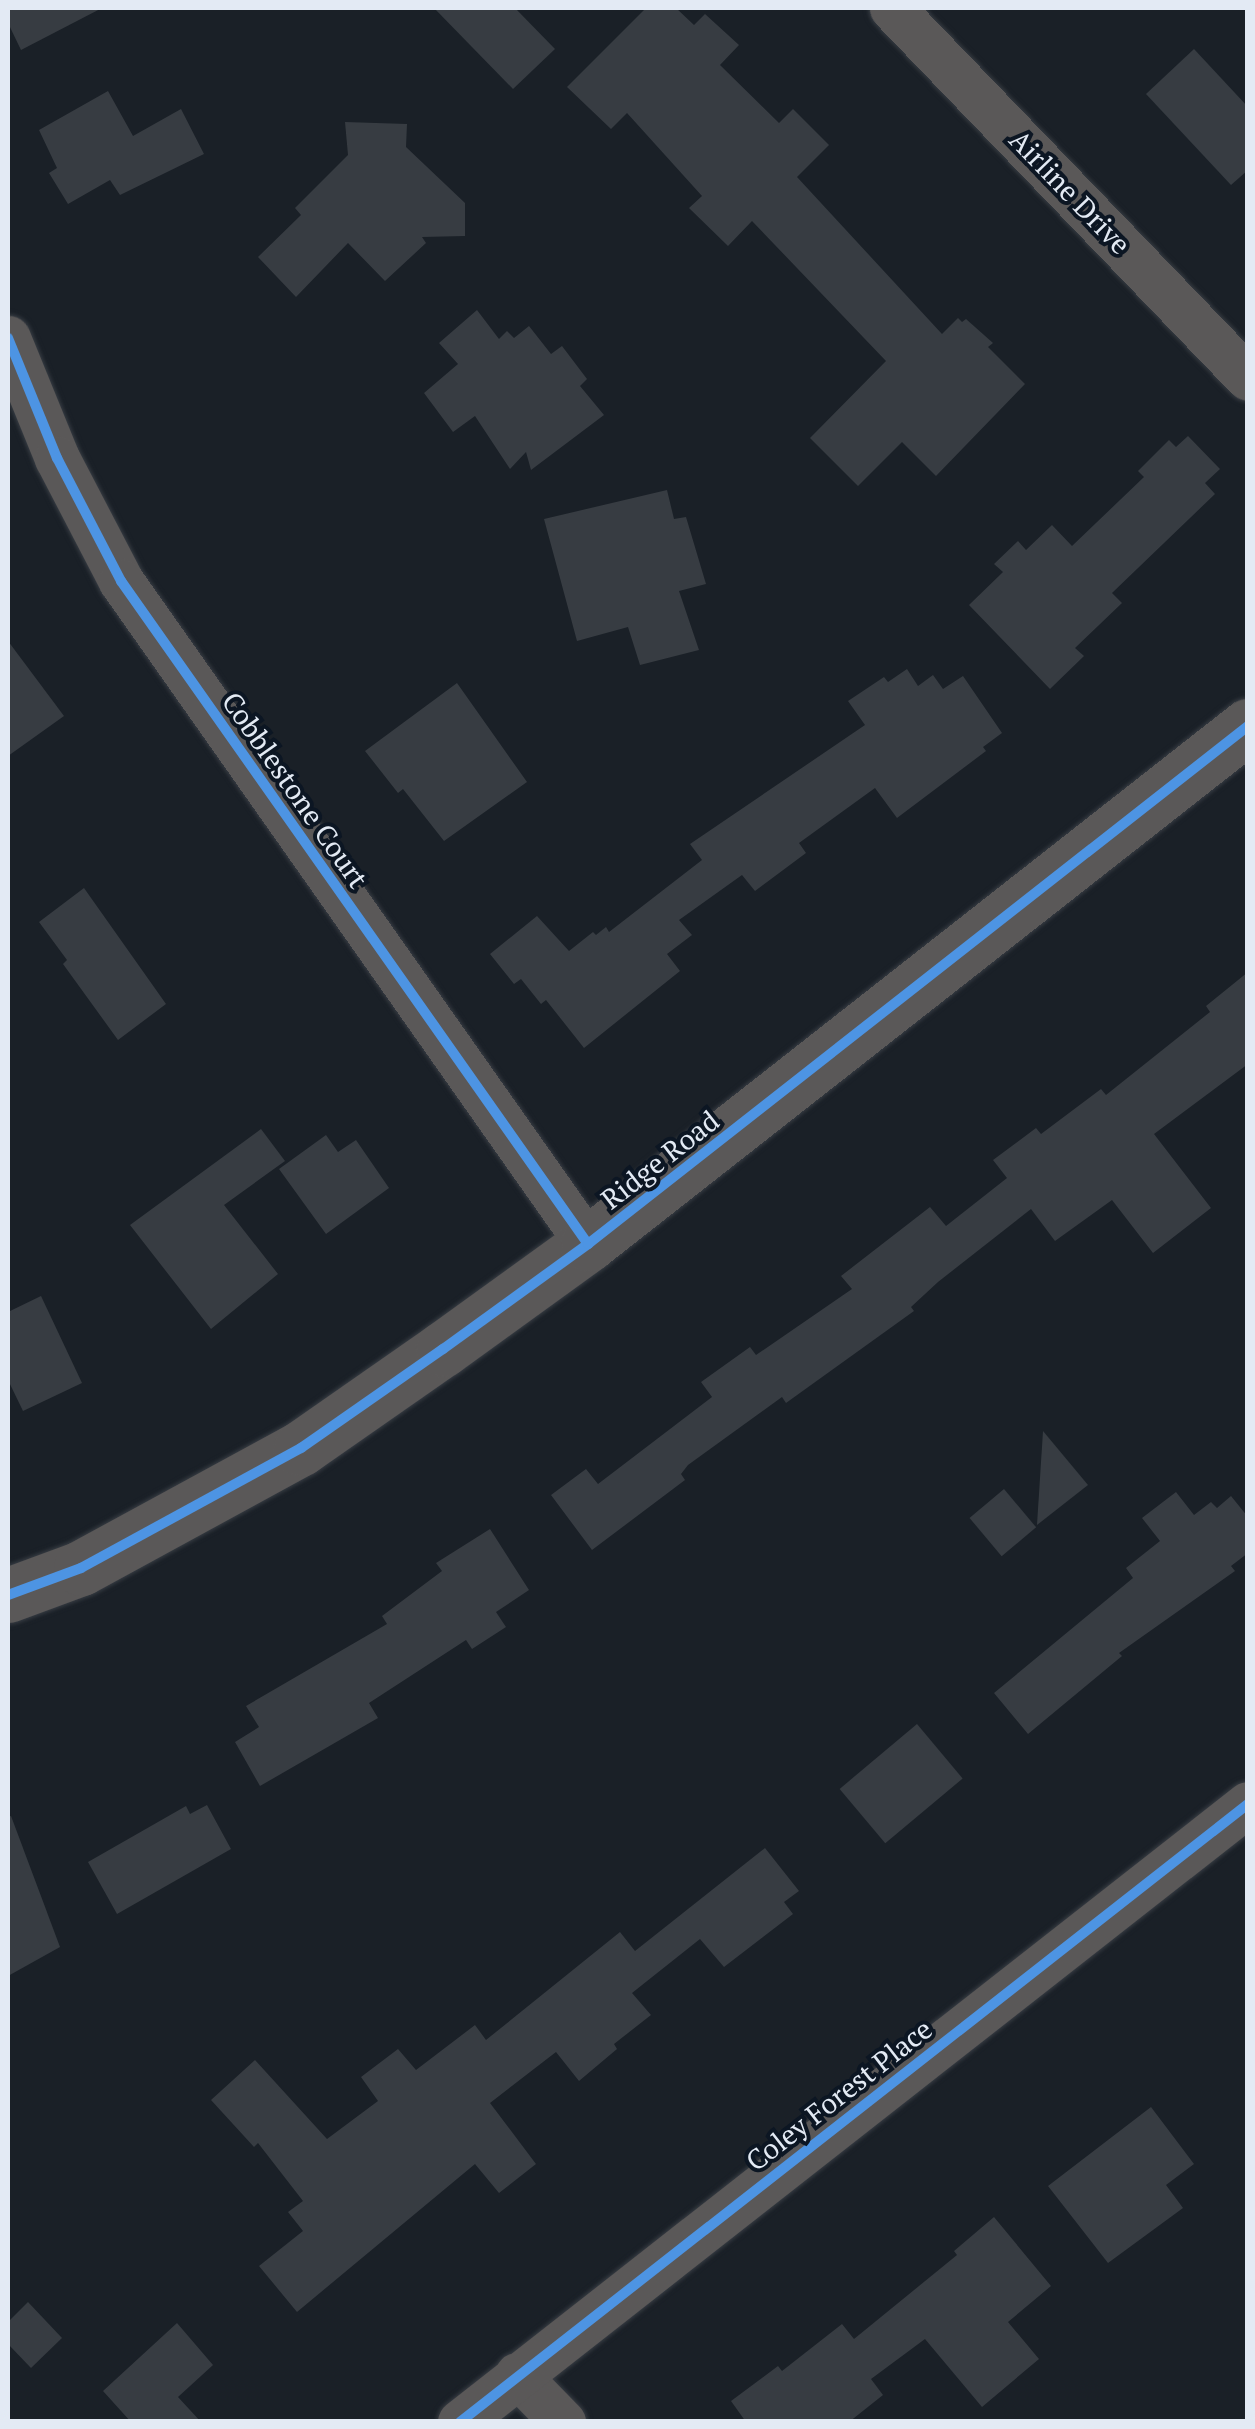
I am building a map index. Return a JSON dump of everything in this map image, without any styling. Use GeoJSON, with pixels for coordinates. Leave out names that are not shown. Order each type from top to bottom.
{"type":"FeatureCollection","features":[{"type":"Feature","properties":{"kind":"street","name":"Airline Drive"},"geometry":{"type":"LineString","coordinates":[[892,8],[1248,378]]}},
{"type":"Feature","properties":{"kind":"street","name":"Cobblestone Court"},"geometry":{"type":"LineString","coordinates":[[8,338],[57,458],[122,580],[588,1244]]}},
{"type":"Feature","properties":{"kind":"street","name":"Ridge Road"},"geometry":{"type":"LineString","coordinates":[[8,1596],[80,1568],[302,1448],[588,1244],[1248,726]]}},
{"type":"Feature","properties":{"kind":"street","name":"Coley Forest Place"},"geometry":{"type":"LineString","coordinates":[[460,2422],[1248,1804]]}},
{"type":"Feature","properties":{"kind":"street"},"geometry":{"type":"LineString","coordinates":[[517,2376],[563,2422]]}},
{"type":"Feature","properties":{"kind":"building"},"geometry":{"type":"Polygon","coordinates":[[[8,8],[102,8],[21,50],[8,23],[8,8]]]}},
{"type":"Feature","properties":{"kind":"building"},"geometry":{"type":"Polygon","coordinates":[[[434,8],[515,8],[555,49],[513,89],[434,8]]]}},
{"type":"Feature","properties":{"kind":"building"},"geometry":{"type":"Polygon","coordinates":[[[646,8],[676,8],[694,25],[705,14],[739,45],[720,65],[779,123],[793,109],[829,145],[797,177],[942,334],[958,318],[962,322],[966,319],[993,343],[988,347],[1025,384],[936,476],[902,442],[858,486],[810,438],[886,361],[752,221],[728,246],[689,208],[702,196],[627,113],[611,129],[567,87],[646,8]]]}},
{"type":"Feature","properties":{"kind":"building"},"geometry":{"type":"Polygon","coordinates":[[[1194,49],[1248,107],[1248,170],[1231,185],[1146,94],[1194,49]]]}},
{"type":"Feature","properties":{"kind":"building"},"geometry":{"type":"Polygon","coordinates":[[[108,91],[133,136],[181,109],[204,154],[120,195],[110,180],[68,204],[49,173],[57,168],[39,130],[108,91]]]}},
{"type":"Feature","properties":{"kind":"building"},"geometry":{"type":"Polygon","coordinates":[[[345,122],[407,124],[406,147],[465,203],[465,236],[422,237],[426,243],[385,281],[348,243],[296,297],[258,257],[301,215],[295,208],[348,155],[345,122]]]}},
{"type":"Feature","properties":{"kind":"building"},"geometry":{"type":"Polygon","coordinates":[[[477,310],[499,339],[507,331],[514,338],[529,326],[551,354],[562,346],[587,379],[580,386],[604,415],[531,470],[526,452],[510,469],[475,416],[453,432],[424,393],[458,364],[439,343],[477,310]]]}},
{"type":"Feature","properties":{"kind":"building"},"geometry":{"type":"Polygon","coordinates":[[[1188,436],[1220,469],[1205,483],[1215,494],[1112,593],[1122,603],[1075,648],[1084,656],[1050,689],[969,605],[1003,572],[994,564],[1018,541],[1026,550],[1052,525],[1072,546],[1144,477],[1138,471],[1169,440],[1176,447],[1188,436]]]}},
{"type":"Feature","properties":{"kind":"building"},"geometry":{"type":"Polygon","coordinates":[[[667,490],[674,519],[686,517],[706,584],[679,591],[699,650],[640,665],[628,627],[577,641],[544,519],[667,490]]]}},
{"type":"Feature","properties":{"kind":"building"},"geometry":{"type":"Polygon","coordinates":[[[8,641],[64,716],[8,756],[8,641]]]}},
{"type":"Feature","properties":{"kind":"building"},"geometry":{"type":"Polygon","coordinates":[[[907,669],[918,686],[933,675],[943,689],[963,676],[1002,733],[983,747],[986,751],[897,818],[875,788],[799,843],[806,853],[755,891],[742,875],[679,920],[692,935],[667,954],[680,971],[584,1048],[546,1000],[541,1004],[521,979],[514,984],[490,954],[537,916],[569,951],[593,932],[596,935],[606,927],[609,932],[702,860],[690,844],[865,725],[848,701],[884,677],[888,682],[907,669]]]}},
{"type":"Feature","properties":{"kind":"building"},"geometry":{"type":"Polygon","coordinates":[[[457,683],[527,782],[444,841],[403,789],[398,793],[365,751],[457,683]]]}},
{"type":"Feature","properties":{"kind":"building"},"geometry":{"type":"Polygon","coordinates":[[[84,888],[166,1004],[118,1040],[63,964],[67,960],[39,922],[84,888]]]}},
{"type":"Feature","properties":{"kind":"building"},"geometry":{"type":"Polygon","coordinates":[[[1248,972],[1248,1064],[1154,1134],[1211,1208],[1153,1253],[1112,1200],[1055,1241],[1031,1209],[938,1282],[911,1307],[914,1311],[786,1403],[782,1397],[688,1465],[681,1474],[685,1480],[592,1550],[551,1495],[586,1469],[598,1484],[712,1397],[701,1382],[750,1347],[756,1355],[852,1289],[841,1276],[930,1207],[946,1226],[1007,1178],[993,1160],[1036,1128],[1041,1134],[1101,1089],[1106,1095],[1210,1012],[1206,1006],[1248,972]]]}},
{"type":"Feature","properties":{"kind":"building"},"geometry":{"type":"Polygon","coordinates":[[[261,1129],[285,1161],[224,1205],[278,1274],[211,1329],[130,1225],[261,1129]]]}},
{"type":"Feature","properties":{"kind":"building"},"geometry":{"type":"Polygon","coordinates":[[[326,1135],[338,1152],[356,1140],[389,1188],[326,1234],[279,1169],[326,1135]]]}},
{"type":"Feature","properties":{"kind":"building"},"geometry":{"type":"Polygon","coordinates":[[[41,1296],[82,1383],[23,1411],[8,1380],[8,1312],[41,1296]]]}},
{"type":"Feature","properties":{"kind":"building"},"geometry":{"type":"Polygon","coordinates":[[[1043,1431],[1088,1485],[1037,1525],[1043,1431]]]}},
{"type":"Feature","properties":{"kind":"building"},"geometry":{"type":"Polygon","coordinates":[[[1004,1489],[1036,1527],[1002,1556],[970,1518],[1004,1489]]]}},
{"type":"Feature","properties":{"kind":"building"},"geometry":{"type":"Polygon","coordinates":[[[1176,1492],[1194,1515],[1211,1502],[1217,1508],[1231,1496],[1248,1517],[1248,1553],[1231,1566],[1235,1571],[1119,1653],[1122,1656],[1028,1734],[994,1693],[1133,1578],[1126,1568],[1160,1541],[1142,1518],[1176,1492]]]}},
{"type":"Feature","properties":{"kind":"building"},"geometry":{"type":"Polygon","coordinates":[[[490,1529],[529,1590],[496,1612],[506,1627],[472,1649],[466,1640],[369,1703],[378,1718],[260,1786],[235,1742],[259,1727],[246,1706],[387,1624],[382,1616],[442,1571],[436,1563],[490,1529]]]}},
{"type":"Feature","properties":{"kind":"building"},"geometry":{"type":"Polygon","coordinates":[[[917,1724],[963,1778],[885,1843],[840,1789],[917,1724]]]}},
{"type":"Feature","properties":{"kind":"building"},"geometry":{"type":"Polygon","coordinates":[[[207,1805],[231,1849],[117,1914],[88,1862],[186,1806],[190,1814],[207,1805]]]}},
{"type":"Feature","properties":{"kind":"building"},"geometry":{"type":"Polygon","coordinates":[[[11,1816],[60,1947],[8,1976],[8,1817],[11,1816]]]}},
{"type":"Feature","properties":{"kind":"building"},"geometry":{"type":"Polygon","coordinates":[[[765,1848],[799,1891],[784,1902],[793,1914],[724,1967],[700,1939],[632,1993],[651,2015],[614,2044],[617,2049],[579,2081],[556,2052],[490,2103],[536,2164],[499,2193],[475,2164],[297,2312],[259,2266],[303,2231],[288,2212],[303,2201],[258,2143],[254,2147],[211,2100],[255,2060],[327,2139],[378,2101],[361,2077],[398,2049],[416,2070],[475,2025],[486,2040],[620,1932],[635,1951],[765,1848]]]}},
{"type":"Feature","properties":{"kind":"building"},"geometry":{"type":"Polygon","coordinates":[[[1151,2107],[1194,2164],[1166,2185],[1183,2208],[1108,2263],[1048,2186],[1151,2107]]]}},
{"type":"Feature","properties":{"kind":"building"},"geometry":{"type":"Polygon","coordinates":[[[994,2217],[1051,2286],[1008,2322],[1039,2359],[982,2407],[925,2339],[871,2379],[883,2395],[849,2422],[746,2422],[731,2401],[778,2366],[782,2371],[842,2324],[854,2339],[957,2255],[954,2251],[994,2217]]]}},
{"type":"Feature","properties":{"kind":"building"},"geometry":{"type":"Polygon","coordinates":[[[28,2302],[62,2338],[31,2368],[8,2344],[8,2322],[28,2302]]]}},
{"type":"Feature","properties":{"kind":"building"},"geometry":{"type":"Polygon","coordinates":[[[177,2323],[213,2365],[178,2397],[201,2422],[131,2422],[103,2391],[177,2323]]]}},
{"type":"Feature","properties":{"kind":"cycle path"},"geometry":{"type":"LineString","coordinates":[[8,338],[57,458],[121,581],[588,1244]]}},
{"type":"Feature","properties":{"kind":"cycle path"},"geometry":{"type":"LineString","coordinates":[[8,1595],[81,1568],[301,1448],[443,1349],[588,1244],[1248,726]]}},
{"type":"Feature","properties":{"kind":"cycle path"},"geometry":{"type":"LineString","coordinates":[[460,2422],[1248,1804]]}}]}
